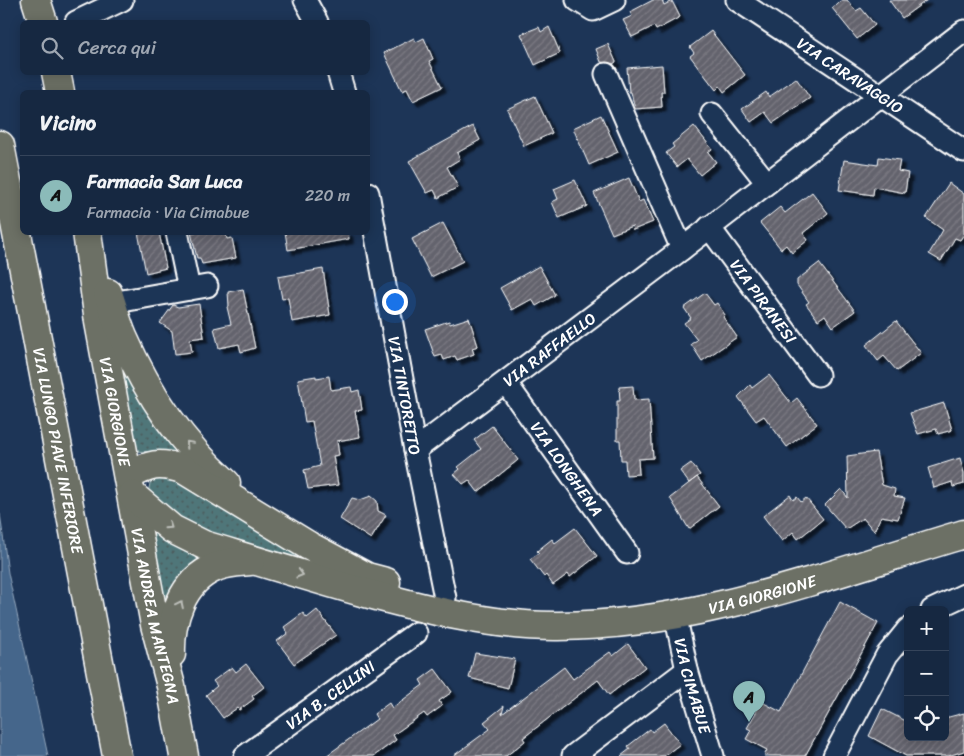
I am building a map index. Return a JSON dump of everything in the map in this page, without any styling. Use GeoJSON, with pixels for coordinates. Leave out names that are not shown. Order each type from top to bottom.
{"type":"FeatureCollection","features":[{"type":"Feature","properties":{"kind":"main road"},"geometry":{"type":"LineString","coordinates":[[36,0],[42,20]]}},
{"type":"Feature","properties":{"kind":"main road"},"geometry":{"type":"LineString","coordinates":[[57,75],[60,90]]}},
{"type":"Feature","properties":{"kind":"main road","name":"VIA LUNGO PIAVE INFERIORE"},"geometry":{"type":"LineString","coordinates":[[0,145],[118,756]]}},
{"type":"Feature","properties":{"kind":"main road","name":"VIA GIORGIONE"},"geometry":{"type":"LineString","coordinates":[[88,238],[123,336],[146,385],[172,424],[210,469],[275,525]]}},
{"type":"Feature","properties":{"kind":"main road","name":"VIA GIORGIONE"},"geometry":{"type":"LineString","coordinates":[[88,238],[99,322],[130,485],[172,529],[204,545],[444,614],[486,621],[554,626],[615,624],[728,604],[964,534]]}},
{"type":"Feature","properties":{"kind":"main road","name":"VIA GIORGIONE"},"geometry":{"type":"LineString","coordinates":[[130,485],[150,465],[166,464],[183,469],[309,546],[367,577],[554,626]]}},
{"type":"Feature","properties":{"kind":"main road","name":"VIA ANDREA MANTEGNA"},"geometry":{"type":"LineString","coordinates":[[130,485],[155,625],[171,686],[184,756]]}},
{"type":"Feature","properties":{"kind":"main road","name":"VIA GIORGIONE"},"geometry":{"type":"LineString","coordinates":[[171,686],[170,644],[173,619],[180,601],[198,580],[213,568],[227,563],[253,560]]}},
{"type":"Feature","properties":{"kind":"street"},"geometry":{"type":"LineString","coordinates":[[80,20],[122,0]]}},
{"type":"Feature","properties":{"kind":"street"},"geometry":{"type":"LineString","coordinates":[[305,0],[316,20]]}},
{"type":"Feature","properties":{"kind":"street"},"geometry":{"type":"LineString","coordinates":[[577,0],[593,10],[614,0]]}},
{"type":"Feature","properties":{"kind":"street","name":"VIA CARAVAGGIO"},"geometry":{"type":"LineString","coordinates":[[737,0],[964,151]]}},
{"type":"Feature","properties":{"kind":"street","name":"VIA RAFFAELLO"},"geometry":{"type":"LineString","coordinates":[[414,450],[506,383],[682,249],[964,31]]}},
{"type":"Feature","properties":{"kind":"street"},"geometry":{"type":"LineString","coordinates":[[606,74],[682,249]]}},
{"type":"Feature","properties":{"kind":"street"},"geometry":{"type":"LineString","coordinates":[[339,75],[343,90]]}},
{"type":"Feature","properties":{"kind":"street"},"geometry":{"type":"LineString","coordinates":[[712,114],[766,183]]}},
{"type":"Feature","properties":{"kind":"street","name":"VIA TINTORETTO"},"geometry":{"type":"LineString","coordinates":[[370,204],[414,450],[445,598]]}},
{"type":"Feature","properties":{"kind":"street","name":"VIA PIRANESI"},"geometry":{"type":"LineString","coordinates":[[709,227],[818,375]]}},
{"type":"Feature","properties":{"kind":"street"},"geometry":{"type":"LineString","coordinates":[[111,303],[198,287],[178,235]]}},
{"type":"Feature","properties":{"kind":"street","name":"VIA LONGHENA"},"geometry":{"type":"LineString","coordinates":[[506,383],[627,553]]}},
{"type":"Feature","properties":{"kind":"street"},"geometry":{"type":"LineString","coordinates":[[940,606],[964,594]]}},
{"type":"Feature","properties":{"kind":"street","name":"VIA CIMABUE"},"geometry":{"type":"LineString","coordinates":[[675,614],[687,670],[713,756]]}},
{"type":"Feature","properties":{"kind":"street","name":"VIA B. CELLINI"},"geometry":{"type":"LineString","coordinates":[[245,756],[416,633]]}},
{"type":"Feature","properties":{"kind":"street"},"geometry":{"type":"LineString","coordinates":[[834,756],[887,655],[904,634]]}},
{"type":"Feature","properties":{"kind":"street"},"geometry":{"type":"LineString","coordinates":[[573,756],[687,670]]}},
{"type":"Feature","properties":{"kind":"green space"},"geometry":{"type":"Polygon","coordinates":[[[119,360],[132,387],[155,426],[185,459],[158,452],[131,451],[119,360]]]}},
{"type":"Feature","properties":{"kind":"green space"},"geometry":{"type":"Polygon","coordinates":[[[168,472],[344,576],[192,535],[148,493],[152,474],[168,472]]]}},
{"type":"Feature","properties":{"kind":"green space"},"geometry":{"type":"Polygon","coordinates":[[[144,519],[223,559],[163,624],[144,519]]]}},
{"type":"Feature","properties":{"kind":"water"},"geometry":{"type":"Polygon","coordinates":[[[0,513],[8,573],[48,756],[0,756],[0,513]]]}},
{"type":"Feature","properties":{"kind":"building"},"geometry":{"type":"Polygon","coordinates":[[[653,0],[662,0],[664,5],[672,1],[680,17],[656,30],[654,26],[632,37],[623,20],[632,16],[630,12],[653,0]]]}},
{"type":"Feature","properties":{"kind":"building"},"geometry":{"type":"Polygon","coordinates":[[[842,0],[847,0],[856,11],[861,8],[875,25],[857,39],[832,8],[842,0]]]}},
{"type":"Feature","properties":{"kind":"building"},"geometry":{"type":"Polygon","coordinates":[[[889,0],[927,0],[902,18],[889,0]]]}},
{"type":"Feature","properties":{"kind":"building"},"geometry":{"type":"Polygon","coordinates":[[[539,27],[541,32],[549,27],[560,53],[535,65],[521,34],[539,27]]]}},
{"type":"Feature","properties":{"kind":"building"},"geometry":{"type":"Polygon","coordinates":[[[711,31],[745,75],[724,92],[720,86],[716,90],[690,56],[694,53],[690,47],[711,31]]]}},
{"type":"Feature","properties":{"kind":"building"},"geometry":{"type":"Polygon","coordinates":[[[414,38],[416,42],[424,38],[433,59],[429,61],[442,87],[413,101],[407,89],[402,91],[384,53],[414,38]]]}},
{"type":"Feature","properties":{"kind":"building"},"geometry":{"type":"Polygon","coordinates":[[[608,44],[616,62],[613,64],[601,62],[596,49],[608,44]]]}},
{"type":"Feature","properties":{"kind":"building"},"geometry":{"type":"Polygon","coordinates":[[[662,65],[664,92],[661,92],[662,107],[635,109],[631,92],[629,92],[627,68],[662,65]]]}},
{"type":"Feature","properties":{"kind":"building"},"geometry":{"type":"Polygon","coordinates":[[[796,78],[810,98],[773,123],[765,112],[751,122],[742,109],[766,92],[769,97],[796,78]]]}},
{"type":"Feature","properties":{"kind":"building"},"geometry":{"type":"Polygon","coordinates":[[[535,96],[552,133],[524,146],[507,109],[535,96]]]}},
{"type":"Feature","properties":{"kind":"building"},"geometry":{"type":"Polygon","coordinates":[[[601,115],[618,152],[589,165],[573,128],[601,115]]]}},
{"type":"Feature","properties":{"kind":"building"},"geometry":{"type":"Polygon","coordinates":[[[473,126],[480,140],[457,153],[460,159],[447,167],[458,187],[438,198],[434,190],[427,193],[409,161],[473,126]]]}},
{"type":"Feature","properties":{"kind":"building"},"geometry":{"type":"Polygon","coordinates":[[[694,126],[712,149],[708,152],[716,162],[700,175],[687,159],[677,167],[666,153],[674,147],[672,144],[694,126]]]}},
{"type":"Feature","properties":{"kind":"building"},"geometry":{"type":"Polygon","coordinates":[[[879,157],[900,160],[898,171],[908,173],[905,193],[874,187],[873,195],[839,190],[844,160],[878,165],[879,157]]]}},
{"type":"Feature","properties":{"kind":"building"},"geometry":{"type":"Polygon","coordinates":[[[629,178],[639,202],[643,200],[653,222],[633,230],[632,226],[612,234],[594,193],[629,178]]]}},
{"type":"Feature","properties":{"kind":"building"},"geometry":{"type":"Polygon","coordinates":[[[575,180],[587,206],[559,218],[552,202],[558,199],[554,189],[575,180]]]}},
{"type":"Feature","properties":{"kind":"building"},"geometry":{"type":"Polygon","coordinates":[[[949,183],[964,194],[964,234],[960,240],[955,238],[941,261],[929,254],[943,230],[926,218],[949,183]]]}},
{"type":"Feature","properties":{"kind":"building"},"geometry":{"type":"Polygon","coordinates":[[[812,192],[828,213],[803,233],[808,240],[792,253],[786,245],[781,249],[760,223],[780,207],[785,213],[812,192]]]}},
{"type":"Feature","properties":{"kind":"building"},"geometry":{"type":"Polygon","coordinates":[[[443,223],[463,261],[431,277],[412,239],[443,223]]]}},
{"type":"Feature","properties":{"kind":"building"},"geometry":{"type":"Polygon","coordinates":[[[139,235],[160,235],[166,268],[146,273],[139,235]]]}},
{"type":"Feature","properties":{"kind":"building"},"geometry":{"type":"Polygon","coordinates":[[[192,235],[226,235],[227,239],[232,238],[236,258],[202,264],[200,258],[197,258],[192,235]]]}},
{"type":"Feature","properties":{"kind":"building"},"geometry":{"type":"Polygon","coordinates":[[[286,235],[348,235],[349,239],[288,250],[286,235]]]}},
{"type":"Feature","properties":{"kind":"building"},"geometry":{"type":"Polygon","coordinates":[[[819,263],[855,311],[833,327],[825,315],[818,320],[806,304],[809,302],[797,285],[797,280],[819,263]]]}},
{"type":"Feature","properties":{"kind":"building"},"geometry":{"type":"Polygon","coordinates":[[[539,266],[555,295],[536,306],[532,299],[512,310],[500,288],[539,266]]]}},
{"type":"Feature","properties":{"kind":"building"},"geometry":{"type":"Polygon","coordinates":[[[323,269],[330,315],[292,322],[288,298],[282,299],[278,277],[323,269]]]}},
{"type":"Feature","properties":{"kind":"building"},"geometry":{"type":"Polygon","coordinates":[[[243,289],[255,348],[241,352],[239,344],[219,348],[214,328],[231,324],[227,307],[229,306],[228,292],[243,289]]]}},
{"type":"Feature","properties":{"kind":"building"},"geometry":{"type":"Polygon","coordinates":[[[705,293],[714,305],[717,303],[725,315],[723,317],[737,337],[702,361],[691,344],[697,340],[684,323],[691,318],[684,308],[705,293]]]}},
{"type":"Feature","properties":{"kind":"building"},"geometry":{"type":"Polygon","coordinates":[[[199,304],[204,337],[190,339],[192,352],[175,354],[172,331],[160,323],[173,305],[178,307],[199,304]]]}},
{"type":"Feature","properties":{"kind":"building"},"geometry":{"type":"Polygon","coordinates":[[[469,318],[478,346],[472,348],[474,354],[457,360],[455,356],[444,360],[442,355],[435,357],[425,329],[449,321],[450,324],[469,318]]]}},
{"type":"Feature","properties":{"kind":"building"},"geometry":{"type":"Polygon","coordinates":[[[896,321],[921,353],[897,371],[884,356],[878,361],[866,345],[896,321]]]}},
{"type":"Feature","properties":{"kind":"building"},"geometry":{"type":"Polygon","coordinates":[[[769,375],[791,403],[797,398],[817,424],[787,447],[764,416],[756,421],[738,397],[750,385],[752,388],[769,375]]]}},
{"type":"Feature","properties":{"kind":"building"},"geometry":{"type":"Polygon","coordinates":[[[316,376],[316,378],[329,376],[331,390],[351,387],[352,392],[359,390],[362,410],[355,411],[360,437],[337,441],[339,455],[333,456],[338,485],[308,489],[304,470],[320,466],[312,421],[305,422],[298,379],[316,376]]]}},
{"type":"Feature","properties":{"kind":"building"},"geometry":{"type":"Polygon","coordinates":[[[633,386],[634,400],[649,399],[653,458],[638,459],[639,474],[626,475],[625,460],[621,460],[620,440],[617,440],[617,401],[620,401],[619,387],[633,386]]]}},
{"type":"Feature","properties":{"kind":"building"},"geometry":{"type":"Polygon","coordinates":[[[944,403],[952,430],[938,434],[936,429],[918,434],[910,413],[944,403]]]}},
{"type":"Feature","properties":{"kind":"building"},"geometry":{"type":"Polygon","coordinates":[[[492,426],[518,460],[478,492],[469,480],[463,484],[454,474],[460,469],[458,467],[481,449],[474,440],[492,426]]]}},
{"type":"Feature","properties":{"kind":"building"},"geometry":{"type":"Polygon","coordinates":[[[876,452],[882,485],[895,489],[894,496],[905,498],[898,519],[881,516],[874,531],[863,518],[846,529],[825,505],[841,489],[848,498],[847,456],[876,452]]]}},
{"type":"Feature","properties":{"kind":"building"},"geometry":{"type":"Polygon","coordinates":[[[960,458],[964,473],[964,484],[953,487],[952,482],[934,488],[928,468],[960,458]]]}},
{"type":"Feature","properties":{"kind":"building"},"geometry":{"type":"Polygon","coordinates":[[[691,463],[700,475],[689,483],[680,471],[691,463]]]}},
{"type":"Feature","properties":{"kind":"building"},"geometry":{"type":"Polygon","coordinates":[[[697,477],[719,506],[689,529],[670,498],[697,477]]]}},
{"type":"Feature","properties":{"kind":"building"},"geometry":{"type":"Polygon","coordinates":[[[790,495],[793,500],[797,497],[801,502],[806,498],[823,519],[798,539],[793,532],[782,541],[763,516],[790,495]]]}},
{"type":"Feature","properties":{"kind":"building"},"geometry":{"type":"Polygon","coordinates":[[[371,496],[377,501],[378,511],[386,515],[371,539],[340,519],[352,498],[360,500],[371,496]]]}},
{"type":"Feature","properties":{"kind":"building"},"geometry":{"type":"Polygon","coordinates":[[[575,528],[597,556],[570,577],[568,574],[553,585],[530,559],[539,553],[537,551],[552,539],[555,543],[575,528]]]}},
{"type":"Feature","properties":{"kind":"building"},"geometry":{"type":"Polygon","coordinates":[[[840,602],[878,623],[805,756],[764,756],[767,750],[746,739],[751,730],[747,728],[762,702],[781,712],[840,602]]]}},
{"type":"Feature","properties":{"kind":"building"},"geometry":{"type":"Polygon","coordinates":[[[317,610],[336,635],[294,664],[277,641],[288,633],[284,627],[303,613],[307,618],[317,610]]]}},
{"type":"Feature","properties":{"kind":"building"},"geometry":{"type":"Polygon","coordinates":[[[628,644],[645,667],[609,695],[598,680],[523,738],[525,741],[506,756],[453,756],[490,729],[484,722],[504,706],[502,714],[564,667],[573,679],[610,652],[613,656],[628,644]]]}},
{"type":"Feature","properties":{"kind":"building"},"geometry":{"type":"Polygon","coordinates":[[[475,653],[515,659],[508,688],[469,678],[475,653]]]}},
{"type":"Feature","properties":{"kind":"building"},"geometry":{"type":"Polygon","coordinates":[[[246,664],[264,687],[252,696],[254,699],[239,710],[237,708],[223,718],[206,695],[217,686],[213,681],[232,667],[236,672],[246,664]]]}},
{"type":"Feature","properties":{"kind":"building"},"geometry":{"type":"Polygon","coordinates":[[[435,669],[452,692],[439,701],[442,706],[427,717],[424,713],[393,735],[396,740],[374,756],[326,756],[377,719],[374,714],[389,703],[392,708],[423,685],[420,680],[435,669]]]}},
{"type":"Feature","properties":{"kind":"building"},"geometry":{"type":"Polygon","coordinates":[[[882,709],[904,720],[904,741],[949,741],[949,717],[964,713],[964,751],[948,756],[906,756],[869,736],[882,709]]]}},
{"type":"Feature","properties":{"kind":"building"},"geometry":{"type":"Polygon","coordinates":[[[664,723],[680,744],[664,756],[621,756],[630,749],[628,746],[650,729],[652,732],[664,723]]]}},
{"type":"Feature","properties":{"kind":"place","name":"Farmacia San Luca"},"geometry":{"type":"Point","coordinates":[749,722]}}]}
